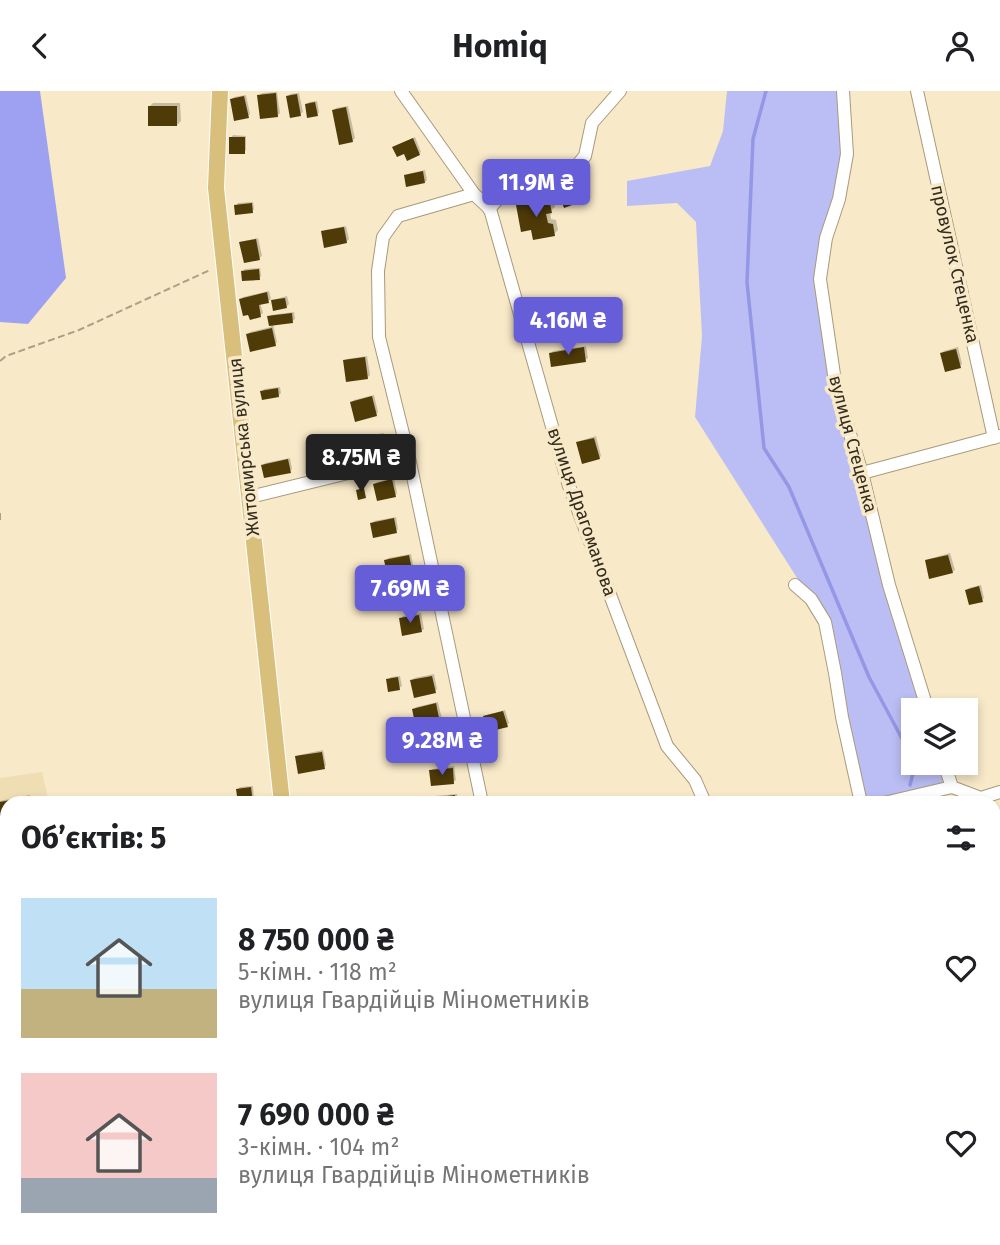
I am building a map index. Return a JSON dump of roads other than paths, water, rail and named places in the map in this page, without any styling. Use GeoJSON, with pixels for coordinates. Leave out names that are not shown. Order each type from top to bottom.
{"type":"FeatureCollection","features":[{"type":"Feature","properties":{"kind":"main road","name":"Житомирська вулиця"},"geometry":{"type":"LineString","coordinates":[[220,91],[216,188],[281,796]]}},
{"type":"Feature","properties":{"kind":"street","name":"вулиця Драгоманова"},"geometry":{"type":"LineString","coordinates":[[401,91],[474,194],[489,209],[569,487],[667,745],[695,780],[702,796]]}},
{"type":"Feature","properties":{"kind":"street"},"geometry":{"type":"LineString","coordinates":[[489,209],[506,190],[574,169],[585,156],[592,123],[620,91]]}},
{"type":"Feature","properties":{"kind":"street","name":"вулиця Стеценка"},"geometry":{"type":"LineString","coordinates":[[843,91],[847,154],[839,199],[826,238],[820,279],[836,387],[862,473],[889,585],[924,698]]}},
{"type":"Feature","properties":{"kind":"street","name":"провулок Стеценка"},"geometry":{"type":"LineString","coordinates":[[862,473],[997,437],[917,91]]}},
{"type":"Feature","properties":{"kind":"street"},"geometry":{"type":"LineString","coordinates":[[474,194],[398,216],[383,237],[378,271],[379,337],[409,458],[481,796]]}},
{"type":"Feature","properties":{"kind":"street"},"geometry":{"type":"LineString","coordinates":[[250,497],[409,458]]}},
{"type":"Feature","properties":{"kind":"street"},"geometry":{"type":"LineString","coordinates":[[795,585],[811,599],[825,622],[842,717],[860,796]]}},
{"type":"Feature","properties":{"kind":"street"},"geometry":{"type":"LineString","coordinates":[[948,775],[952,787]]}},
{"type":"Feature","properties":{"kind":"street"},"geometry":{"type":"LineString","coordinates":[[914,796],[952,787],[971,796]]}},
{"type":"Feature","properties":{"kind":"waterway"},"geometry":{"type":"LineString","coordinates":[[766,91],[753,139],[747,282],[764,448],[789,487],[869,677],[901,737]]}},
{"type":"Feature","properties":{"kind":"waterway"},"geometry":{"type":"LineString","coordinates":[[910,785],[912,775]]}}]}
